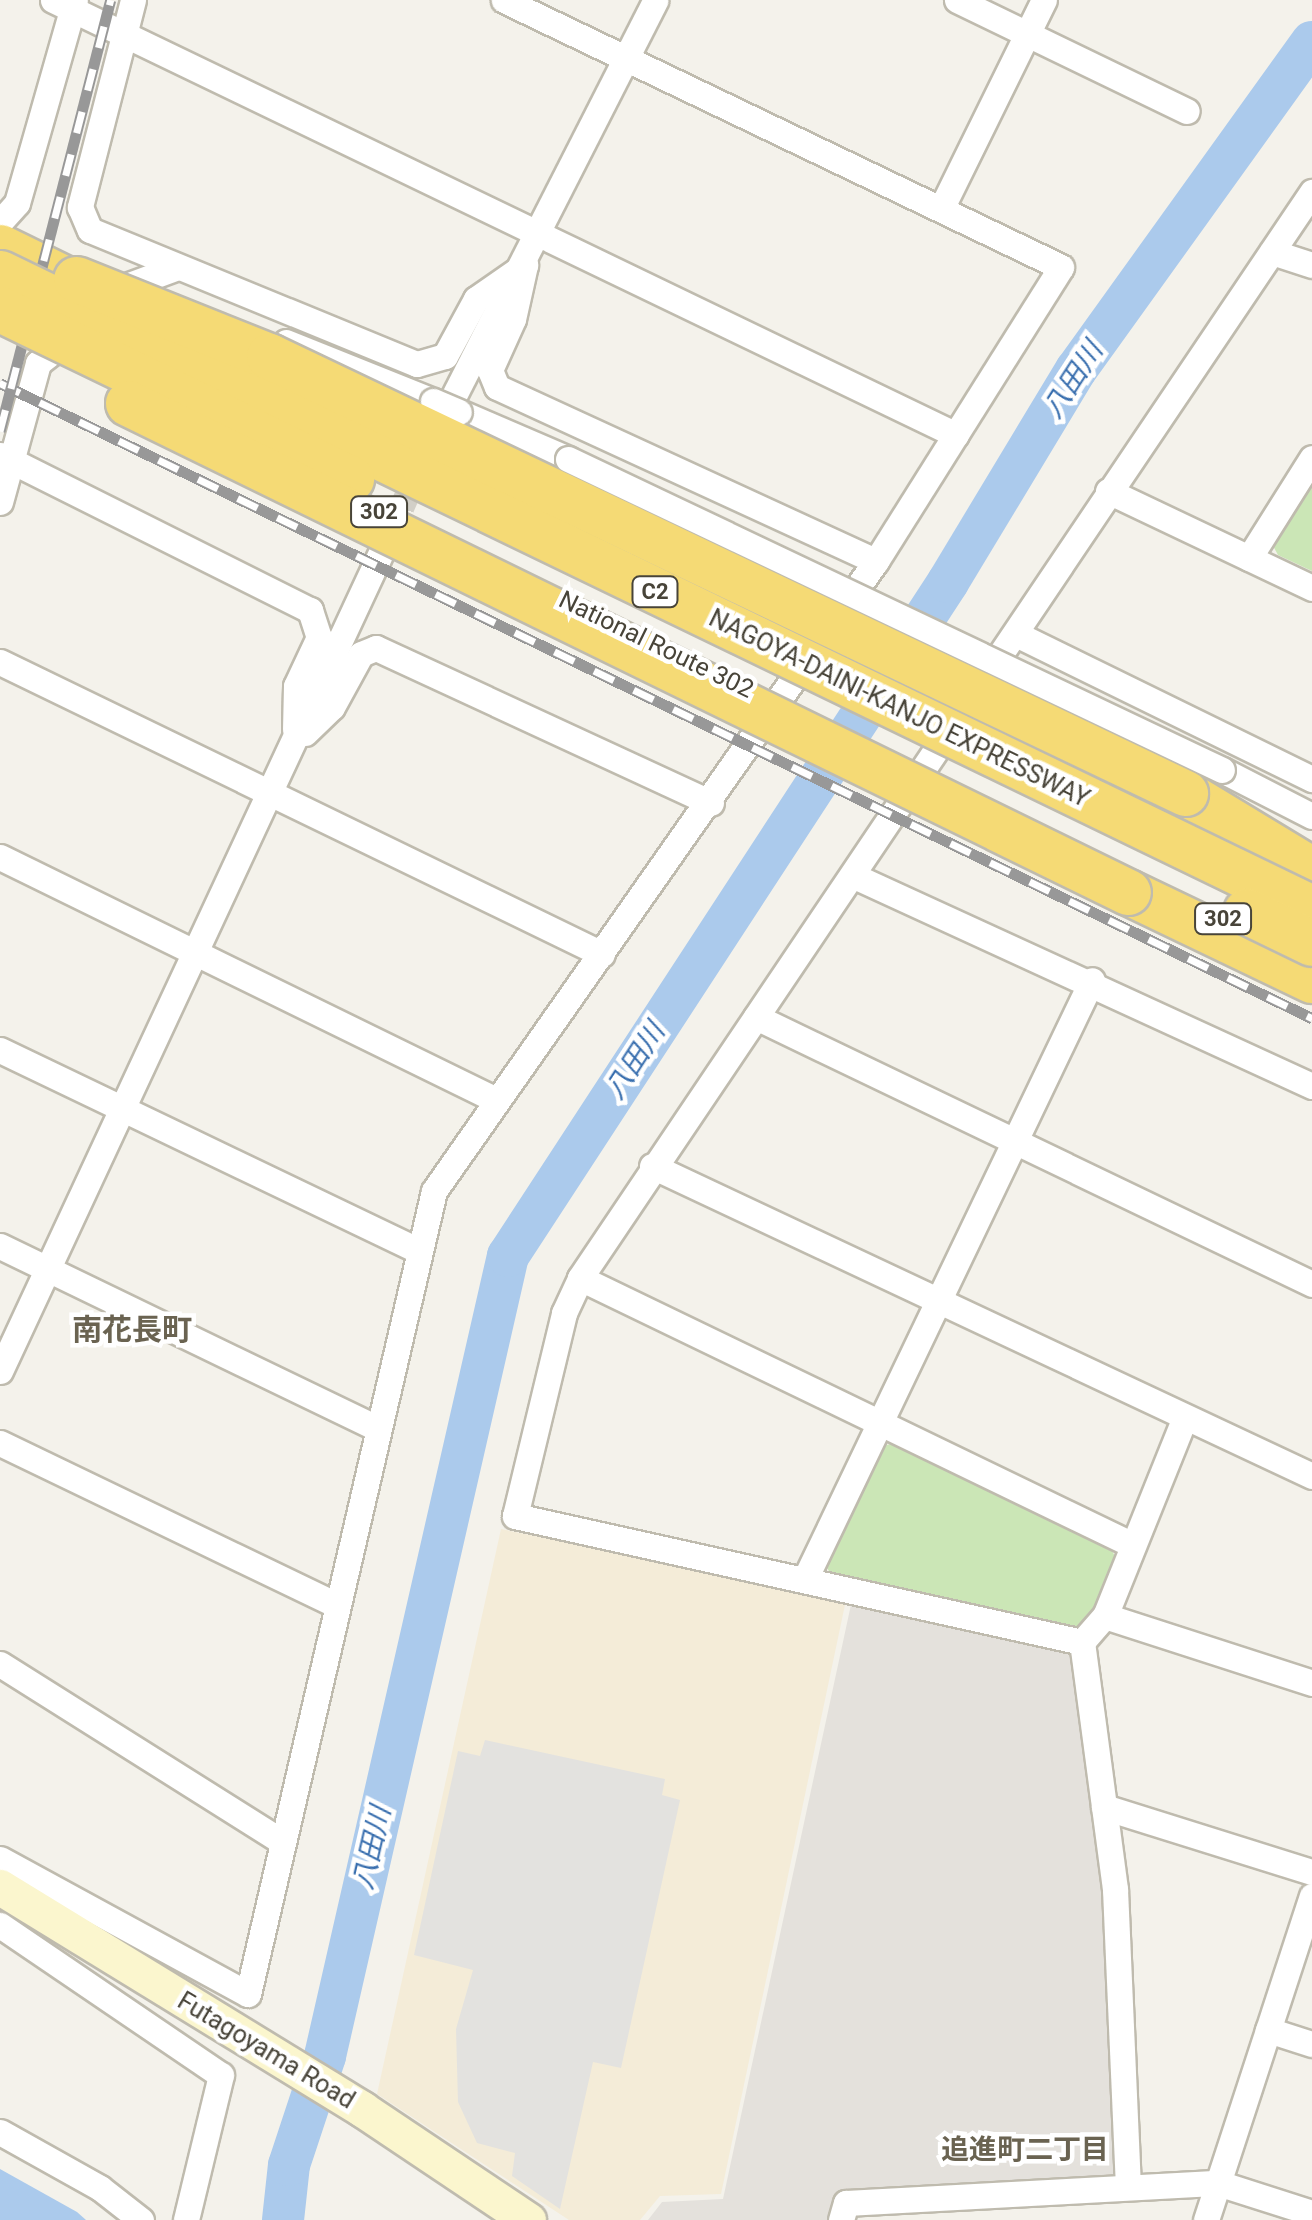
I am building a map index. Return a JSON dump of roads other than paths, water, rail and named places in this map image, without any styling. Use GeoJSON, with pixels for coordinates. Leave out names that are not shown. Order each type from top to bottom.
{"type":"FeatureCollection","features":[{"type":"Feature","properties":{"kind":"highway"},"geometry":{"type":"LineString","coordinates":[[0,248],[542,509],[1202,796],[1312,881]]}},
{"type":"Feature","properties":{"kind":"highway"},"geometry":{"type":"LineString","coordinates":[[0,248],[268,356],[1202,796],[1312,870]]}},
{"type":"Feature","properties":{"kind":"highway","name":"NAGOYA-DAINI-KANJO EXPRESSWAY"},"geometry":{"type":"LineString","coordinates":[[0,272],[1312,908]]}},
{"type":"Feature","properties":{"kind":"highway","name":"NAGOYA-DAINI-KANJO EXPRESSWAY"},"geometry":{"type":"LineString","coordinates":[[0,309],[1312,943]]}},
{"type":"Feature","properties":{"kind":"highway"},"geometry":{"type":"LineString","coordinates":[[0,330],[223,454],[1131,884],[1312,980]]}},
{"type":"Feature","properties":{"kind":"highway","name":"National Route 302"},"geometry":{"type":"LineString","coordinates":[[0,330],[759,695],[1131,884],[1312,962]]}},
{"type":"Feature","properties":{"kind":"street"},"geometry":{"type":"LineString","coordinates":[[133,0],[80,207],[81,220],[95,233],[428,364],[451,348],[476,299],[525,265]]}},
{"type":"Feature","properties":{"kind":"street"},"geometry":{"type":"LineString","coordinates":[[0,1858],[248,1994],[376,1428],[434,1191],[711,802],[876,561],[1062,268],[504,0]]}},
{"type":"Feature","properties":{"kind":"street"},"geometry":{"type":"LineString","coordinates":[[443,414],[540,236],[656,0]]}},
{"type":"Feature","properties":{"kind":"street"},"geometry":{"type":"LineString","coordinates":[[958,0],[1187,111]]}},
{"type":"Feature","properties":{"kind":"street"},"geometry":{"type":"LineString","coordinates":[[941,209],[1044,0]]}},
{"type":"Feature","properties":{"kind":"street"},"geometry":{"type":"LineString","coordinates":[[6,207],[67,3],[956,435]]}},
{"type":"Feature","properties":{"kind":"street"},"geometry":{"type":"LineString","coordinates":[[1082,1642],[515,1516],[564,1313],[580,1278],[1312,192]]}},
{"type":"Feature","properties":{"kind":"street"},"geometry":{"type":"LineString","coordinates":[[62,278],[95,233]]}},
{"type":"Feature","properties":{"kind":"street"},"geometry":{"type":"LineString","coordinates":[[1272,252],[1312,265]]}},
{"type":"Feature","properties":{"kind":"street"},"geometry":{"type":"LineString","coordinates":[[525,265],[513,319],[490,370],[497,387],[876,561]]}},
{"type":"Feature","properties":{"kind":"street"},"geometry":{"type":"LineString","coordinates":[[130,285],[178,266]]}},
{"type":"Feature","properties":{"kind":"street"},"geometry":{"type":"LineString","coordinates":[[62,278],[130,285],[316,354],[443,414],[568,459],[1202,796],[1312,816]]}},
{"type":"Feature","properties":{"kind":"street"},"geometry":{"type":"LineString","coordinates":[[226,286],[243,326]]}},
{"type":"Feature","properties":{"kind":"street"},"geometry":{"type":"LineString","coordinates":[[0,502],[5,458],[38,363],[52,352]]}},
{"type":"Feature","properties":{"kind":"street"},"geometry":{"type":"LineString","coordinates":[[316,354],[349,417]]}},
{"type":"Feature","properties":{"kind":"street"},"geometry":{"type":"LineString","coordinates":[[5,458],[316,616],[320,637],[296,686],[294,744]]}},
{"type":"Feature","properties":{"kind":"street"},"geometry":{"type":"LineString","coordinates":[[1249,558],[1312,458]]}},
{"type":"Feature","properties":{"kind":"street"},"geometry":{"type":"LineString","coordinates":[[1108,491],[1312,588]]}},
{"type":"Feature","properties":{"kind":"street"},"geometry":{"type":"LineString","coordinates":[[0,1371],[384,546]]}},
{"type":"Feature","properties":{"kind":"street"},"geometry":{"type":"LineString","coordinates":[[1016,634],[1312,779]]}},
{"type":"Feature","properties":{"kind":"street"},"geometry":{"type":"LineString","coordinates":[[294,744],[332,708],[361,654],[376,648],[711,802]]}},
{"type":"Feature","properties":{"kind":"street"},"geometry":{"type":"LineString","coordinates":[[0,662],[602,954]]}},
{"type":"Feature","properties":{"kind":"street"},"geometry":{"type":"LineString","coordinates":[[0,856],[496,1100]]}},
{"type":"Feature","properties":{"kind":"street"},"geometry":{"type":"LineString","coordinates":[[854,876],[1092,980],[1312,1086]]}},
{"type":"Feature","properties":{"kind":"street"},"geometry":{"type":"LineString","coordinates":[[805,1580],[1092,980]]}},
{"type":"Feature","properties":{"kind":"street"},"geometry":{"type":"LineString","coordinates":[[756,1017],[1312,1284]]}},
{"type":"Feature","properties":{"kind":"street"},"geometry":{"type":"LineString","coordinates":[[0,1050],[419,1250]]}},
{"type":"Feature","properties":{"kind":"street"},"geometry":{"type":"LineString","coordinates":[[652,1166],[1312,1476]]}},
{"type":"Feature","properties":{"kind":"street"},"geometry":{"type":"LineString","coordinates":[[0,1246],[376,1428]]}},
{"type":"Feature","properties":{"kind":"street"},"geometry":{"type":"LineString","coordinates":[[580,1278],[880,1427],[1133,1546]]}},
{"type":"Feature","properties":{"kind":"street"},"geometry":{"type":"LineString","coordinates":[[1128,2186],[1115,1890],[1082,1642],[1105,1616],[1185,1417]]}},
{"type":"Feature","properties":{"kind":"street"},"geometry":{"type":"LineString","coordinates":[[0,1443],[336,1605]]}},
{"type":"Feature","properties":{"kind":"street"},"geometry":{"type":"LineString","coordinates":[[1105,1616],[1312,1684]]}},
{"type":"Feature","properties":{"kind":"street"},"geometry":{"type":"LineString","coordinates":[[0,1664],[283,1842]]}},
{"type":"Feature","properties":{"kind":"street"},"geometry":{"type":"LineString","coordinates":[[1104,1807],[1312,1872]]}},
{"type":"Feature","properties":{"kind":"street","name":"Futagoyama Road"},"geometry":{"type":"LineString","coordinates":[[0,1887],[268,2056],[356,2105],[528,2220]]}},
{"type":"Feature","properties":{"kind":"street"},"geometry":{"type":"LineString","coordinates":[[1206,2220],[1312,1896]]}},
{"type":"Feature","properties":{"kind":"street"},"geometry":{"type":"LineString","coordinates":[[0,1924],[220,2075],[186,2220]]}},
{"type":"Feature","properties":{"kind":"street"},"geometry":{"type":"LineString","coordinates":[[1268,2030],[1312,2044]]}},
{"type":"Feature","properties":{"kind":"street"},"geometry":{"type":"LineString","coordinates":[[0,2132],[100,2188],[141,2220]]}},
{"type":"Feature","properties":{"kind":"street"},"geometry":{"type":"LineString","coordinates":[[842,2220],[846,2203],[1218,2183],[1312,2214]]}},
{"type":"Feature","properties":{"kind":"water"},"geometry":{"type":"Polygon","coordinates":[[[0,2169],[77,2212],[86,2220],[0,2220],[0,2169]]]}},
{"type":"Feature","properties":{"kind":"waterway","name":"八田川"},"geometry":{"type":"LineString","coordinates":[[283,2220],[289,2165],[325,2056],[508,1256],[948,582],[1076,370],[1312,42]]}},
{"type":"Feature","properties":{"kind":"tunnel"},"geometry":{"type":"LineString","coordinates":[[387,541],[421,463]]}},
{"type":"Feature","properties":{"kind":"railway"},"geometry":{"type":"LineString","coordinates":[[0,431],[111,0]]}},
{"type":"Feature","properties":{"kind":"railway"},"geometry":{"type":"LineString","coordinates":[[0,383],[1312,1018]]}},
{"type":"Feature","properties":{"kind":"district","name":"南花長町"},"geometry":{"type":"Point","coordinates":[132,1330]}},
{"type":"Feature","properties":{"kind":"district","name":"追進町二丁目"},"geometry":{"type":"Point","coordinates":[1025,2150]}}]}
